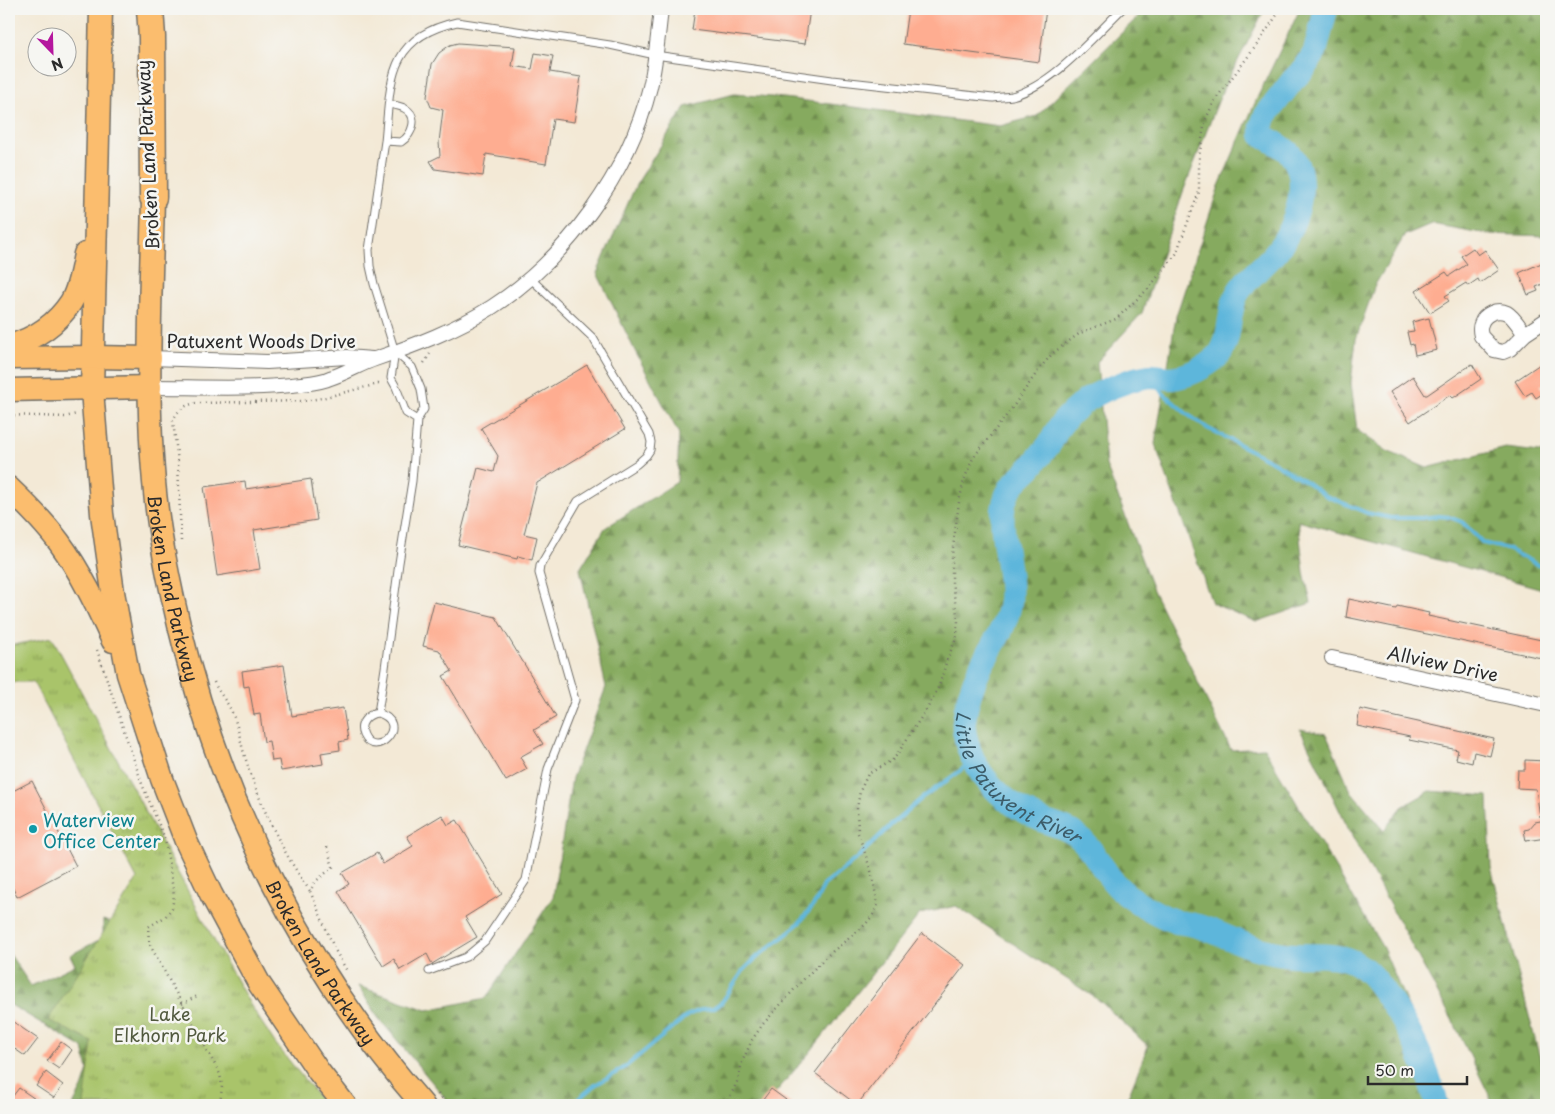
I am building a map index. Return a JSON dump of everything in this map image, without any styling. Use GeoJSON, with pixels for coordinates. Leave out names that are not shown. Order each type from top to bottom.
{"type":"FeatureCollection","features":[{"type":"Feature","properties":{"kind":"highway"},"geometry":{"type":"LineString","coordinates":[[150,9],[152,38],[153,196]]}},
{"type":"Feature","properties":{"kind":"main road"},"geometry":{"type":"LineString","coordinates":[[101,9],[92,390],[102,514],[113,592],[128,674]]}},
{"type":"Feature","properties":{"kind":"main road","name":"Broken Land Parkway"},"geometry":{"type":"LineString","coordinates":[[138,9],[153,196],[150,388],[151,437],[157,510],[169,583],[198,701],[219,762],[268,874],[313,957],[341,1000],[372,1042],[429,1098]]}},
{"type":"Feature","properties":{"kind":"main road"},"geometry":{"type":"LineString","coordinates":[[9,346],[18,344],[46,329],[71,302],[78,287],[83,266],[96,197]]}},
{"type":"Feature","properties":{"kind":"main road"},"geometry":{"type":"LineString","coordinates":[[9,358],[150,358]]}},
{"type":"Feature","properties":{"kind":"main road"},"geometry":{"type":"LineString","coordinates":[[9,390],[150,388]]}},
{"type":"Feature","properties":{"kind":"main road"},"geometry":{"type":"LineString","coordinates":[[9,488],[53,535],[82,577],[128,674],[162,779],[186,841],[211,894],[260,985],[319,1072],[345,1105]]}},
{"type":"Feature","properties":{"kind":"street","name":"Patuxent Woods Drive"},"geometry":{"type":"LineString","coordinates":[[150,388],[264,387],[301,384],[329,379],[373,359],[424,342],[470,319],[509,296],[530,278],[570,237],[602,194],[620,165],[644,107],[650,86],[656,55],[661,9]]}},
{"type":"Feature","properties":{"kind":"street"},"geometry":{"type":"LineString","coordinates":[[1525,334],[1546,320]]}},
{"type":"Feature","properties":{"kind":"street","name":"Patuxent Woods Drive"},"geometry":{"type":"LineString","coordinates":[[150,358],[267,362],[347,357],[373,359]]}},
{"type":"Feature","properties":{"kind":"street","name":"Allview Drive"},"geometry":{"type":"LineString","coordinates":[[1332,658],[1546,705]]}},
{"type":"Feature","properties":{"kind":"lane"},"geometry":{"type":"LineString","coordinates":[[417,420],[406,413],[391,378],[395,352],[374,284],[369,250],[393,72],[406,49],[429,30],[457,22],[610,45],[656,55],[832,80],[993,98],[1011,96],[1039,84],[1055,74],[1122,9]]}},
{"type":"Feature","properties":{"kind":"lane"},"geometry":{"type":"LineString","coordinates":[[385,141],[401,142],[410,134],[413,124],[413,119],[407,110],[388,104]]}},
{"type":"Feature","properties":{"kind":"lane"},"geometry":{"type":"LineString","coordinates":[[429,971],[466,957],[485,941],[526,880],[548,769],[575,700],[539,573],[540,566],[578,502],[637,464],[650,450],[651,442],[648,434],[593,338],[582,330],[530,278]]}},
{"type":"Feature","properties":{"kind":"lane"},"geometry":{"type":"LineString","coordinates":[[378,713],[412,480],[417,420],[424,409],[421,389],[412,367],[395,352]]}},
{"type":"Feature","properties":{"kind":"lane"},"geometry":{"type":"LineString","coordinates":[[378,713],[387,718],[391,723],[392,730],[385,741],[375,744],[365,739],[362,726],[364,720],[378,713]]}},
{"type":"Feature","properties":{"kind":"path"},"geometry":{"type":"LineString","coordinates":[[726,1105],[738,1080],[742,1062],[752,1040],[763,1024],[827,956],[865,925],[878,905],[872,871],[858,833],[857,809],[860,791],[868,774],[894,758],[928,708],[939,686],[957,636],[958,621],[952,582],[952,554],[959,502],[964,480],[973,458],[1053,353],[1080,333],[1116,319],[1148,289],[1176,254],[1199,192],[1199,157],[1205,121],[1215,100],[1282,9]]}},
{"type":"Feature","properties":{"kind":"path"},"geometry":{"type":"LineString","coordinates":[[374,385],[382,385]]}},
{"type":"Feature","properties":{"kind":"path"},"geometry":{"type":"LineString","coordinates":[[178,412],[173,424],[178,462],[181,541]]}},
{"type":"Feature","properties":{"kind":"path"},"geometry":{"type":"LineString","coordinates":[[9,415],[65,417],[80,414]]}},
{"type":"Feature","properties":{"kind":"path"},"geometry":{"type":"LineString","coordinates":[[97,648],[101,665],[142,784],[164,839],[174,896],[172,908],[165,916],[148,927],[149,943],[220,1074],[222,1086],[220,1105]]}},
{"type":"Feature","properties":{"kind":"path"},"geometry":{"type":"LineString","coordinates":[[212,676],[214,684],[234,716],[246,760],[283,850],[310,891],[335,950],[350,977]]}},
{"type":"Feature","properties":{"kind":"path"},"geometry":{"type":"LineString","coordinates":[[310,891],[316,880],[333,867],[327,847]]}},
{"type":"Feature","properties":{"kind":"path"},"geometry":{"type":"LineString","coordinates":[[182,1004],[199,995]]}},
{"type":"Feature","properties":{"kind":"path"},"geometry":{"type":"LineString","coordinates":[[429,1098],[448,1105]]}},
{"type":"Feature","properties":{"kind":"green space"},"geometry":{"type":"Polygon","coordinates":[[[1146,9],[1265,9],[1223,89],[1183,192],[1142,313],[1097,362],[1106,465],[1153,590],[1231,750],[1264,748],[1383,948],[1450,1105],[1140,1105],[1127,1099],[1148,1046],[1100,1001],[956,906],[920,914],[810,1052],[765,1105],[451,1105],[376,1015],[358,986],[427,1010],[486,998],[553,897],[572,778],[606,687],[580,569],[605,528],[677,482],[679,434],[636,353],[597,273],[636,185],[685,107],[734,94],[784,98],[1000,126],[1037,116],[1146,9]]]}},
{"type":"Feature","properties":{"kind":"green space"},"geometry":{"type":"Polygon","coordinates":[[[1300,9],[1546,9],[1546,236],[1487,234],[1431,224],[1405,235],[1375,285],[1356,339],[1351,383],[1357,430],[1387,451],[1427,468],[1506,448],[1546,453],[1546,590],[1298,521],[1304,572],[1311,603],[1256,622],[1212,603],[1155,444],[1176,316],[1219,186],[1258,96],[1300,9]]]}},
{"type":"Feature","properties":{"kind":"green space","name":"Lake Elkhorn Park"},"geometry":{"type":"Polygon","coordinates":[[[52,637],[251,1006],[275,1043],[325,1105],[84,1105],[92,1042],[48,1020],[137,879],[33,682],[9,682],[9,646],[52,637]]]}},
{"type":"Feature","properties":{"kind":"green space"},"geometry":{"type":"Polygon","coordinates":[[[1300,729],[1326,734],[1351,791],[1384,830],[1402,807],[1430,791],[1488,796],[1491,867],[1546,1082],[1546,1105],[1494,1105],[1455,1025],[1348,828],[1300,729]]]}},
{"type":"Feature","properties":{"kind":"green space"},"geometry":{"type":"Polygon","coordinates":[[[103,920],[122,927],[214,1105],[73,1105],[82,1088],[88,1070],[83,1048],[9,1004],[9,953],[31,986],[75,965],[70,955],[103,938],[103,920]]]}},
{"type":"Feature","properties":{"kind":"building"},"geometry":{"type":"Polygon","coordinates":[[[695,9],[810,9],[805,44],[692,30],[695,9]]]}},
{"type":"Feature","properties":{"kind":"building"},"geometry":{"type":"Polygon","coordinates":[[[908,9],[1046,9],[1039,62],[903,44],[908,9]]]}},
{"type":"Feature","properties":{"kind":"building"},"geometry":{"type":"Polygon","coordinates":[[[458,43],[515,47],[512,66],[532,69],[535,53],[553,56],[550,72],[581,77],[574,122],[553,119],[546,164],[486,154],[483,176],[435,169],[430,161],[440,156],[439,142],[443,110],[431,107],[427,97],[432,64],[439,53],[450,45],[458,43]]]}},
{"type":"Feature","properties":{"kind":"building"},"geometry":{"type":"Polygon","coordinates":[[[1473,248],[1478,255],[1485,250],[1499,270],[1480,283],[1478,279],[1468,286],[1466,283],[1445,296],[1449,301],[1430,313],[1416,291],[1446,272],[1449,276],[1467,264],[1461,256],[1473,248]]]}},
{"type":"Feature","properties":{"kind":"building"},"geometry":{"type":"Polygon","coordinates":[[[1546,261],[1546,283],[1536,287],[1538,291],[1528,295],[1519,273],[1546,261]]]}},
{"type":"Feature","properties":{"kind":"building"},"geometry":{"type":"Polygon","coordinates":[[[1429,318],[1437,350],[1415,355],[1413,344],[1410,345],[1407,332],[1414,331],[1412,322],[1429,318]]]}},
{"type":"Feature","properties":{"kind":"building"},"geometry":{"type":"Polygon","coordinates":[[[1546,360],[1546,382],[1540,386],[1545,392],[1536,398],[1532,392],[1525,396],[1515,381],[1546,360]]]}},
{"type":"Feature","properties":{"kind":"building"},"geometry":{"type":"Polygon","coordinates":[[[1472,364],[1481,379],[1453,398],[1450,395],[1410,422],[1390,392],[1413,376],[1425,395],[1427,395],[1472,364]]]}},
{"type":"Feature","properties":{"kind":"building"},"geometry":{"type":"Polygon","coordinates":[[[587,365],[625,429],[537,483],[524,534],[537,537],[532,560],[518,556],[517,559],[458,545],[478,468],[494,472],[498,456],[481,428],[587,365]]]}},
{"type":"Feature","properties":{"kind":"building"},"geometry":{"type":"Polygon","coordinates":[[[311,479],[317,520],[254,530],[260,569],[217,576],[204,487],[245,481],[246,489],[311,479]]]}},
{"type":"Feature","properties":{"kind":"building"},"geometry":{"type":"Polygon","coordinates":[[[1349,599],[1396,609],[1397,606],[1429,613],[1428,616],[1546,641],[1546,659],[1346,617],[1349,599]]]}},
{"type":"Feature","properties":{"kind":"building"},"geometry":{"type":"Polygon","coordinates":[[[434,602],[496,617],[556,717],[534,730],[543,744],[520,757],[527,769],[506,781],[443,676],[452,671],[439,650],[423,646],[434,602]]]}},
{"type":"Feature","properties":{"kind":"building"},"geometry":{"type":"Polygon","coordinates":[[[284,665],[292,716],[343,708],[348,740],[339,742],[340,750],[321,753],[323,764],[281,771],[279,760],[272,761],[269,741],[264,742],[260,714],[254,715],[249,686],[244,687],[242,671],[284,665]]]}},
{"type":"Feature","properties":{"kind":"building"},"geometry":{"type":"Polygon","coordinates":[[[1360,709],[1494,739],[1490,756],[1474,752],[1472,763],[1456,759],[1458,750],[1409,740],[1410,737],[1357,726],[1360,709]]]}},
{"type":"Feature","properties":{"kind":"building"},"geometry":{"type":"Polygon","coordinates":[[[1525,760],[1546,761],[1546,816],[1540,817],[1536,789],[1517,788],[1518,770],[1525,770],[1525,760]]]}},
{"type":"Feature","properties":{"kind":"building","name":"Waterview Office Center"},"geometry":{"type":"Polygon","coordinates":[[[32,781],[76,866],[17,897],[9,880],[9,793],[32,781]]]}},
{"type":"Feature","properties":{"kind":"building"},"geometry":{"type":"Polygon","coordinates":[[[442,815],[448,825],[457,820],[502,894],[465,917],[477,937],[432,964],[427,954],[400,970],[394,959],[383,966],[338,891],[349,884],[342,873],[377,853],[383,864],[413,846],[407,836],[442,815]]]}},
{"type":"Feature","properties":{"kind":"building"},"geometry":{"type":"Polygon","coordinates":[[[1546,820],[1546,838],[1526,841],[1524,830],[1529,829],[1535,822],[1546,820]]]}},
{"type":"Feature","properties":{"kind":"building"},"geometry":{"type":"Polygon","coordinates":[[[922,933],[965,965],[857,1105],[815,1073],[922,933]]]}},
{"type":"Feature","properties":{"kind":"building"},"geometry":{"type":"Polygon","coordinates":[[[9,1019],[38,1039],[25,1056],[9,1045],[9,1019]]]}},
{"type":"Feature","properties":{"kind":"building"},"geometry":{"type":"Polygon","coordinates":[[[61,1042],[72,1050],[59,1069],[47,1061],[61,1042]]]}},
{"type":"Feature","properties":{"kind":"building"},"geometry":{"type":"Polygon","coordinates":[[[46,1072],[63,1085],[54,1098],[36,1086],[46,1072]]]}},
{"type":"Feature","properties":{"kind":"building"},"geometry":{"type":"Polygon","coordinates":[[[19,1088],[44,1105],[15,1105],[9,1101],[19,1088]]]}},
{"type":"Feature","properties":{"kind":"building"},"geometry":{"type":"Polygon","coordinates":[[[771,1089],[793,1105],[759,1105],[771,1089]]]}},
{"type":"Feature","properties":{"kind":"waterway","name":"Little Patuxent River"},"geometry":{"type":"LineString","coordinates":[[1326,9],[1315,52],[1305,68],[1293,80],[1266,115],[1262,125],[1262,135],[1281,146],[1291,155],[1297,166],[1300,178],[1301,192],[1298,206],[1288,233],[1274,254],[1244,284],[1236,296],[1225,343],[1217,357],[1202,368],[1190,373],[1172,378],[1150,376],[1136,379],[1113,387],[1080,405],[1059,427],[1048,446],[1010,489],[1005,502],[1003,516],[1003,531],[1011,594],[1009,608],[1001,631],[981,666],[973,686],[966,707],[964,728],[974,762],[991,785],[1012,804],[1076,835],[1089,848],[1115,884],[1140,904],[1171,920],[1198,926],[1252,947],[1283,954],[1343,958],[1366,970],[1395,1008],[1410,1034],[1423,1062],[1437,1105]]}},
{"type":"Feature","properties":{"kind":"waterway"},"geometry":{"type":"LineString","coordinates":[[1152,376],[1163,393],[1207,428],[1275,463],[1324,495],[1367,513],[1391,518],[1449,517],[1462,522],[1483,543],[1507,549],[1540,566],[1546,567]]}},
{"type":"Feature","properties":{"kind":"waterway"},"geometry":{"type":"LineString","coordinates":[[571,1105],[595,1085],[624,1068],[688,1015],[703,1009],[713,1008],[722,1002],[743,971],[800,922],[816,902],[824,885],[857,858],[921,799],[973,760]]}},
{"type":"Feature","properties":{"kind":"place","name":"Waterview Office Center"},"geometry":{"type":"Point","coordinates":[33,829]}}]}
